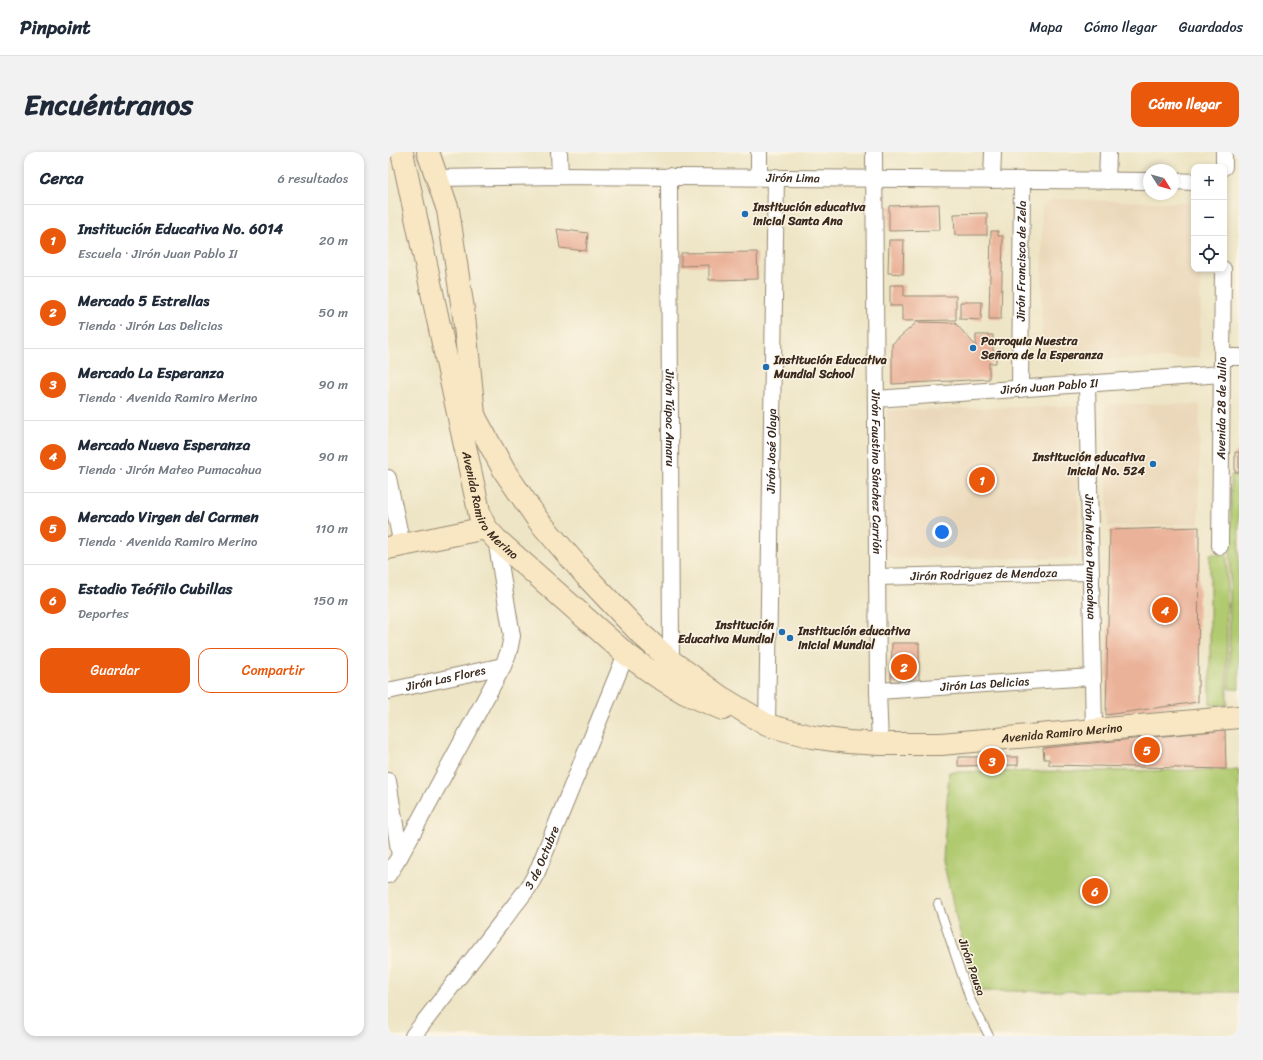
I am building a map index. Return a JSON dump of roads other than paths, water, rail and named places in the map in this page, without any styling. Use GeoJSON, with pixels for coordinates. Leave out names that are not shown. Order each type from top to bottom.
{"type":"FeatureCollection","features":[{"type":"Feature","properties":{"kind":"street","name":"Avenida Ramiro Merino"},"geometry":{"type":"LineString","coordinates":[[402,152],[480,516],[491,534],[626,654],[658,677],[685,693],[713,706],[767,725],[813,736],[848,742],[880,744],[941,744],[1239,717]]}},
{"type":"Feature","properties":{"kind":"street"},"geometry":{"type":"LineString","coordinates":[[559,152],[560,176]]}},
{"type":"Feature","properties":{"kind":"street"},"geometry":{"type":"LineString","coordinates":[[759,152],[759,177]]}},
{"type":"Feature","properties":{"kind":"street","name":"Jirón Faustino Sánchez Carrión"},"geometry":{"type":"LineString","coordinates":[[874,152],[878,691],[880,744]]}},
{"type":"Feature","properties":{"kind":"street"},"geometry":{"type":"LineString","coordinates":[[992,180],[993,152]]}},
{"type":"Feature","properties":{"kind":"street"},"geometry":{"type":"LineString","coordinates":[[1108,152],[1108,181]]}},
{"type":"Feature","properties":{"kind":"street"},"geometry":{"type":"LineString","coordinates":[[1224,152],[1224,164]]}},
{"type":"Feature","properties":{"kind":"street","name":"Avenida Ramiro Merino"},"geometry":{"type":"LineString","coordinates":[[433,163],[448,210],[464,316],[474,414],[505,472],[538,520],[586,576],[640,633],[672,661],[719,696],[767,725]]}},
{"type":"Feature","properties":{"kind":"street","name":"Jirón Lima"},"geometry":{"type":"LineString","coordinates":[[433,163],[560,176],[1143,181]]}},
{"type":"Feature","properties":{"kind":"street","name":"Jirón Túpac Amaru"},"geometry":{"type":"LineString","coordinates":[[669,176],[672,661]]}},
{"type":"Feature","properties":{"kind":"street","name":"Jirón José Olaya"},"geometry":{"type":"LineString","coordinates":[[767,725],[776,178]]}},
{"type":"Feature","properties":{"kind":"street","name":"Jirón Francisco de Zela"},"geometry":{"type":"LineString","coordinates":[[1020,389],[1022,180]]}},
{"type":"Feature","properties":{"kind":"street"},"geometry":{"type":"LineString","coordinates":[[1179,181],[1191,182]]}},
{"type":"Feature","properties":{"kind":"street","name":"Avenida 28 de Julio"},"geometry":{"type":"LineString","coordinates":[[1220,546],[1223,272]]}},
{"type":"Feature","properties":{"kind":"street"},"geometry":{"type":"LineString","coordinates":[[1223,356],[1239,357]]}},
{"type":"Feature","properties":{"kind":"street","name":"Jirón Juan Pablo II"},"geometry":{"type":"LineString","coordinates":[[876,399],[1222,374]]}},
{"type":"Feature","properties":{"kind":"street","name":"Jirón Mateo Pumacahua"},"geometry":{"type":"LineString","coordinates":[[1087,384],[1094,730]]}},
{"type":"Feature","properties":{"kind":"street"},"geometry":{"type":"LineString","coordinates":[[388,478],[395,546],[491,534],[512,636],[509,651],[503,666],[400,856],[388,875]]}},
{"type":"Feature","properties":{"kind":"street","name":"Jirón Rodriguez de Mendoza"},"geometry":{"type":"LineString","coordinates":[[877,577],[1091,572]]}},
{"type":"Feature","properties":{"kind":"street","name":"3 de Octubre"},"geometry":{"type":"LineString","coordinates":[[413,1036],[528,888],[537,872],[626,654]]}},
{"type":"Feature","properties":{"kind":"street","name":"Jirón Las Flores"},"geometry":{"type":"LineString","coordinates":[[388,691],[503,666]]}},
{"type":"Feature","properties":{"kind":"street","name":"Jirón Las Delicias"},"geometry":{"type":"LineString","coordinates":[[878,691],[1092,677]]}},
{"type":"Feature","properties":{"kind":"street"},"geometry":{"type":"LineString","coordinates":[[388,781],[400,856]]}},
{"type":"Feature","properties":{"kind":"lane","name":"Jirón Pausa"},"geometry":{"type":"LineString","coordinates":[[938,904],[970,999],[988,1036]]}},
{"type":"Feature","properties":{"kind":"place","name":"Institución educativa inicial Santa Ana"},"geometry":{"type":"Point","coordinates":[745,214]}},
{"type":"Feature","properties":{"kind":"place","name":"Parroquia Nuestra Señora de la Esperanza"},"geometry":{"type":"Point","coordinates":[973,348]}},
{"type":"Feature","properties":{"kind":"place","name":"Institución Educativa Mundial School"},"geometry":{"type":"Point","coordinates":[766,367]}},
{"type":"Feature","properties":{"kind":"place","name":"Institución educativa inicial No. 524"},"geometry":{"type":"Point","coordinates":[1153,464]}},
{"type":"Feature","properties":{"kind":"place","name":"Institución Educativa No. 6014"},"geometry":{"type":"Point","coordinates":[982,480]}},
{"type":"Feature","properties":{"kind":"place","name":"Mercado Nueva Esperanza"},"geometry":{"type":"Point","coordinates":[1165,610]}},
{"type":"Feature","properties":{"kind":"place","name":"Institución Educativa Mundial"},"geometry":{"type":"Point","coordinates":[782,632]}},
{"type":"Feature","properties":{"kind":"place","name":"Institución educativa inicial Mundial"},"geometry":{"type":"Point","coordinates":[790,638]}},
{"type":"Feature","properties":{"kind":"place","name":"Mercado 5 Estrellas"},"geometry":{"type":"Point","coordinates":[904,667]}},
{"type":"Feature","properties":{"kind":"place","name":"Mercado Virgen del Carmen"},"geometry":{"type":"Point","coordinates":[1147,750]}},
{"type":"Feature","properties":{"kind":"place","name":"Mercado La Esperanza"},"geometry":{"type":"Point","coordinates":[992,761]}},
{"type":"Feature","properties":{"kind":"place","name":"Estadio Teófilo Cubillas"},"geometry":{"type":"Point","coordinates":[1095,891]}}]}
